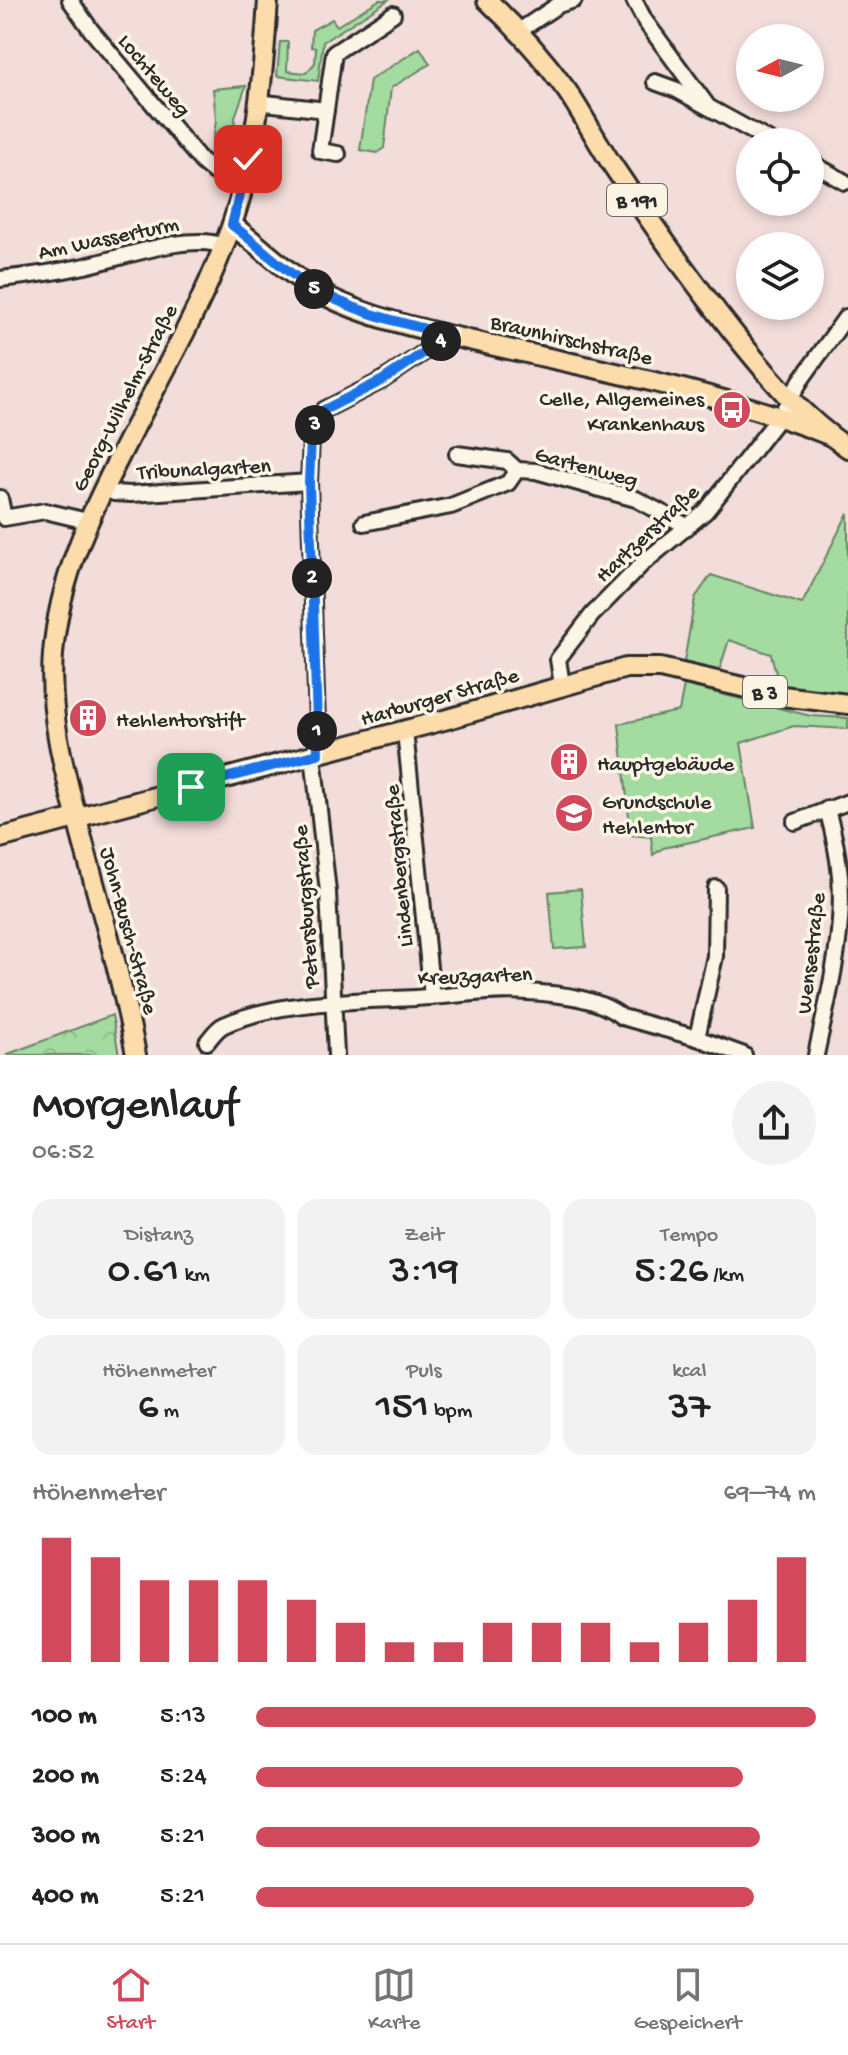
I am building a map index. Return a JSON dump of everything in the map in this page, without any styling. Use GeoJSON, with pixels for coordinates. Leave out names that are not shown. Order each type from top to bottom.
{"type":"FeatureCollection","features":[{"type":"Feature","properties":{"kind":"main road","name":"Georg-Wilhelm-Straße"},"geometry":{"type":"LineString","coordinates":[[77,818],[60,755],[53,709],[52,669],[63,591],[87,521],[192,316],[232,225],[248,159],[268,0]]}},
{"type":"Feature","properties":{"kind":"main road","name":"B 191"},"geometry":{"type":"LineString","coordinates":[[487,0],[519,31],[567,92],[614,168],[679,262],[767,374],[829,435],[848,448]]}},
{"type":"Feature","properties":{"kind":"main road","name":"Braunhirschstraße"},"geometry":{"type":"LineString","coordinates":[[232,225],[290,273],[325,295],[369,313],[450,335],[667,384],[780,416],[829,435]]}},
{"type":"Feature","properties":{"kind":"main road"},"geometry":{"type":"LineString","coordinates":[[754,408],[770,393],[767,374]]}},
{"type":"Feature","properties":{"kind":"main road","name":"Harburger Straße"},"geometry":{"type":"LineString","coordinates":[[0,838],[405,731],[616,670],[648,667],[782,696],[848,704]]}},
{"type":"Feature","properties":{"kind":"main road","name":"John-Busch-Straße"},"geometry":{"type":"LineString","coordinates":[[77,818],[136,1055]]}},
{"type":"Feature","properties":{"kind":"street","name":"Lochteweg"},"geometry":{"type":"LineString","coordinates":[[70,0],[91,30],[202,162],[214,172]]}},
{"type":"Feature","properties":{"kind":"street"},"geometry":{"type":"LineString","coordinates":[[519,31],[558,5],[574,0]]}},
{"type":"Feature","properties":{"kind":"street"},"geometry":{"type":"LineString","coordinates":[[634,0],[645,21],[709,108]]}},
{"type":"Feature","properties":{"kind":"street"},"geometry":{"type":"LineString","coordinates":[[338,154],[320,151],[334,53],[393,14]]}},
{"type":"Feature","properties":{"kind":"street"},"geometry":{"type":"LineString","coordinates":[[655,82],[746,128]]}},
{"type":"Feature","properties":{"kind":"street"},"geometry":{"type":"LineString","coordinates":[[257,102],[326,110]]}},
{"type":"Feature","properties":{"kind":"street"},"geometry":{"type":"LineString","coordinates":[[824,170],[845,182]]}},
{"type":"Feature","properties":{"kind":"street","name":"Am Wasserturm"},"geometry":{"type":"LineString","coordinates":[[0,279],[84,266],[192,241],[214,242],[224,246]]}},
{"type":"Feature","properties":{"kind":"street","name":"Hartzerstraße"},"geometry":{"type":"LineString","coordinates":[[562,685],[558,659],[569,643],[642,564],[706,511],[780,416],[789,398],[846,317]]}},
{"type":"Feature","properties":{"kind":"street","name":"Petersburgstraße"},"geometry":{"type":"LineString","coordinates":[[336,1055],[328,892],[316,755],[309,482],[311,439],[314,426],[324,410],[383,380],[450,335]]}},
{"type":"Feature","properties":{"kind":"street","name":"Gartenweg"},"geometry":{"type":"LineString","coordinates":[[457,454],[507,461],[517,470],[536,471],[636,499],[686,528]]}},
{"type":"Feature","properties":{"kind":"street","name":"Gartenweg"},"geometry":{"type":"LineString","coordinates":[[364,523],[451,506],[508,483],[517,470]]}},
{"type":"Feature","properties":{"kind":"street","name":"Tribunalgarten"},"geometry":{"type":"LineString","coordinates":[[104,487],[114,493],[131,494],[309,482]]}},
{"type":"Feature","properties":{"kind":"street"},"geometry":{"type":"LineString","coordinates":[[0,498],[4,518],[45,511],[87,521]]}},
{"type":"Feature","properties":{"kind":"street","name":"Lindenbergstraße"},"geometry":{"type":"LineString","coordinates":[[405,731],[432,997]]}},
{"type":"Feature","properties":{"kind":"street"},"geometry":{"type":"LineString","coordinates":[[795,822],[848,802]]}},
{"type":"Feature","properties":{"kind":"street","name":"Wensestraße"},"geometry":{"type":"LineString","coordinates":[[816,1055],[834,971],[840,921],[840,879],[827,809]]}},
{"type":"Feature","properties":{"kind":"street"},"geometry":{"type":"LineString","coordinates":[[697,1038],[715,956],[716,888]]}},
{"type":"Feature","properties":{"kind":"street","name":"Kreuzgarten"},"geometry":{"type":"LineString","coordinates":[[207,1042],[221,1025],[271,1011],[334,1002],[525,992],[570,997],[614,1010],[622,1017],[744,1055]]}},
{"type":"Feature","properties":{"kind":"green space"},"geometry":{"type":"Polygon","coordinates":[[[379,0],[388,0],[323,42],[318,81],[277,76],[280,42],[288,42],[287,71],[306,73],[315,63],[316,48],[311,47],[312,30],[332,19],[337,26],[379,0]]]}},
{"type":"Feature","properties":{"kind":"green space"},"geometry":{"type":"Polygon","coordinates":[[[420,48],[430,64],[391,88],[384,148],[377,153],[360,150],[370,80],[420,48]]]}},
{"type":"Feature","properties":{"kind":"green space"},"geometry":{"type":"Polygon","coordinates":[[[246,86],[235,117],[232,163],[210,156],[216,121],[213,89],[246,86]]]}},
{"type":"Feature","properties":{"kind":"green space"},"geometry":{"type":"Polygon","coordinates":[[[848,513],[848,695],[819,693],[779,684],[771,654],[729,640],[719,671],[684,662],[695,598],[711,575],[802,604],[848,513]]]}},
{"type":"Feature","properties":{"kind":"green space"},"geometry":{"type":"Polygon","coordinates":[[[684,685],[811,716],[848,718],[848,729],[794,726],[741,743],[755,828],[663,848],[653,855],[651,837],[631,835],[619,724],[679,711],[684,685]]]}},
{"type":"Feature","properties":{"kind":"green space"},"geometry":{"type":"Polygon","coordinates":[[[581,889],[586,947],[554,949],[549,892],[581,889]]]}},
{"type":"Feature","properties":{"kind":"green space"},"geometry":{"type":"Polygon","coordinates":[[[112,1015],[119,1055],[6,1055],[8,1054],[112,1015]]]}},
{"type":"Feature","properties":{"kind":"place","name":"Celle, Allgemeines Krankenhaus"},"geometry":{"type":"Point","coordinates":[732,410]}},
{"type":"Feature","properties":{"kind":"place","name":"Hehlentorstift"},"geometry":{"type":"Point","coordinates":[88,718]}},
{"type":"Feature","properties":{"kind":"place","name":"Hauptgebäude"},"geometry":{"type":"Point","coordinates":[569,762]}},
{"type":"Feature","properties":{"kind":"place","name":"Grundschule Hehlentor"},"geometry":{"type":"Point","coordinates":[574,813]}},
{"type":"Feature","properties":{"kind":"route"},"geometry":{"type":"LineString","coordinates":[[191,787],[318,754],[309,482],[314,426],[324,410],[383,380],[450,335],[369,313],[325,295],[290,273],[232,225],[248,159]]}}]}
